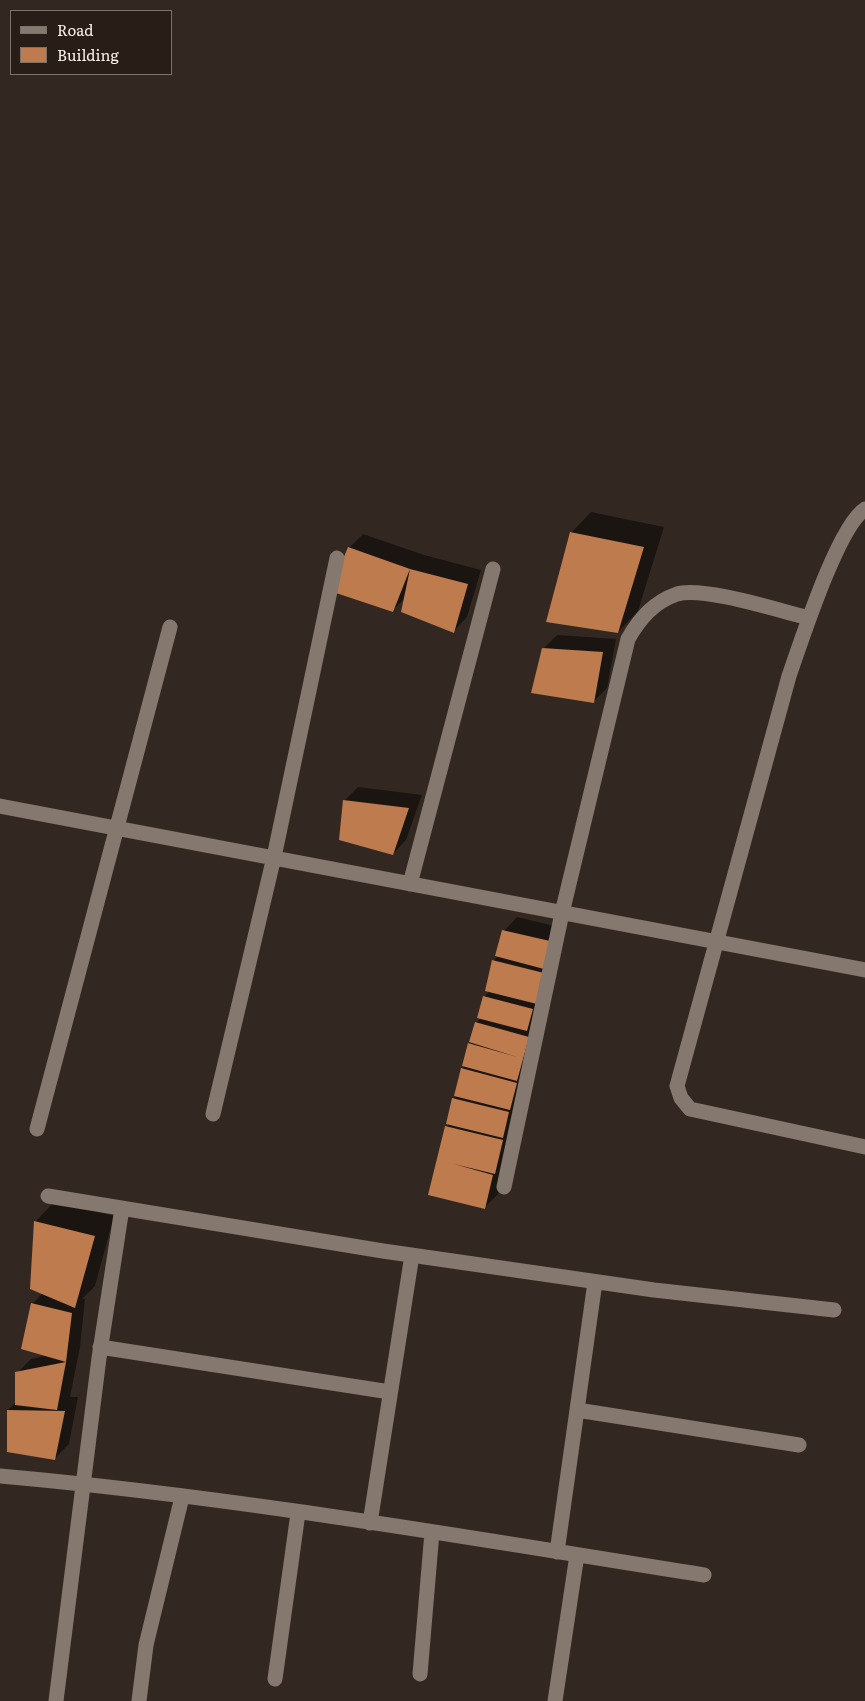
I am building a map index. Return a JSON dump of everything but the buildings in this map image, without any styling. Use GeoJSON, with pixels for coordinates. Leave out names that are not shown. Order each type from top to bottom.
{"type":"FeatureCollection","features":[{"type":"Feature","properties":{"kind":"street"},"geometry":{"type":"LineString","coordinates":[[865,509],[860,512],[844,536],[809,618],[789,676],[681,1068],[678,1086],[681,1098],[690,1109],[865,1147]]}},
{"type":"Feature","properties":{"kind":"street"},"geometry":{"type":"LineString","coordinates":[[214,1114],[274,857],[337,558]]}},
{"type":"Feature","properties":{"kind":"street"},"geometry":{"type":"LineString","coordinates":[[410,884],[493,569]]}},
{"type":"Feature","properties":{"kind":"street"},"geometry":{"type":"LineString","coordinates":[[504,1187],[562,913],[628,639],[638,622],[654,605],[679,593],[706,594],[809,618]]}},
{"type":"Feature","properties":{"kind":"street"},"geometry":{"type":"LineString","coordinates":[[37,1129],[170,627]]}},
{"type":"Feature","properties":{"kind":"street"},"geometry":{"type":"LineString","coordinates":[[0,806],[865,970]]}},
{"type":"Feature","properties":{"kind":"street"},"geometry":{"type":"LineString","coordinates":[[48,1196],[412,1255],[595,1282],[834,1310]]}},
{"type":"Feature","properties":{"kind":"street"},"geometry":{"type":"LineString","coordinates":[[56,1701],[100,1347],[122,1208]]}},
{"type":"Feature","properties":{"kind":"street"},"geometry":{"type":"LineString","coordinates":[[370,1523],[412,1255]]}},
{"type":"Feature","properties":{"kind":"street"},"geometry":{"type":"LineString","coordinates":[[557,1552],[595,1282]]}},
{"type":"Feature","properties":{"kind":"street"},"geometry":{"type":"LineString","coordinates":[[100,1347],[390,1392]]}},
{"type":"Feature","properties":{"kind":"street"},"geometry":{"type":"LineString","coordinates":[[577,1410],[799,1445]]}},
{"type":"Feature","properties":{"kind":"street"},"geometry":{"type":"LineString","coordinates":[[0,1476],[84,1484],[370,1523],[704,1575]]}},
{"type":"Feature","properties":{"kind":"street"},"geometry":{"type":"LineString","coordinates":[[139,1701],[146,1645],[182,1497]]}},
{"type":"Feature","properties":{"kind":"street"},"geometry":{"type":"LineString","coordinates":[[275,1679],[298,1513]]}},
{"type":"Feature","properties":{"kind":"street"},"geometry":{"type":"LineString","coordinates":[[420,1674],[432,1532]]}},
{"type":"Feature","properties":{"kind":"street"},"geometry":{"type":"LineString","coordinates":[[555,1701],[577,1555]]}}]}
